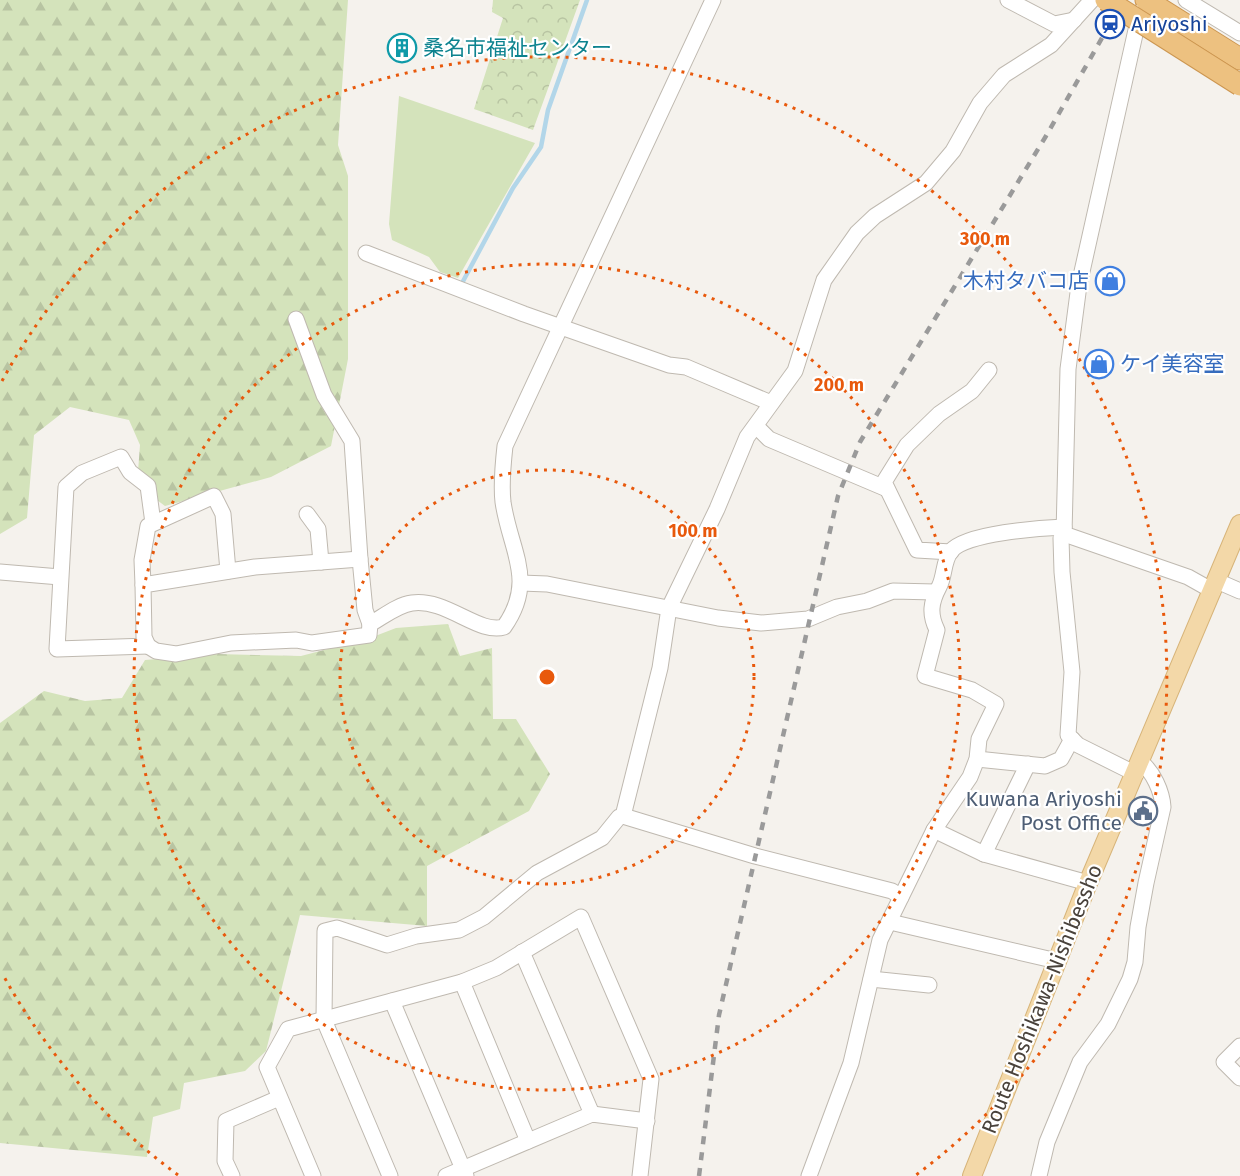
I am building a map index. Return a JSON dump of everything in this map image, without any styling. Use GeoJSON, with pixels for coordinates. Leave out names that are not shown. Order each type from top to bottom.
{"type":"FeatureCollection","features":[{"type":"Feature","properties":{"kind":"highway"},"geometry":{"type":"LineString","coordinates":[[1106,0],[1240,86]]}},
{"type":"Feature","properties":{"kind":"highway"},"geometry":{"type":"LineString","coordinates":[[1144,0],[1240,59]]}},
{"type":"Feature","properties":{"kind":"main road","name":"Route Hoshikawa-Nishibessho"},"geometry":{"type":"LineString","coordinates":[[972,1176],[1088,883],[1240,524]]}},
{"type":"Feature","properties":{"kind":"street"},"geometry":{"type":"LineString","coordinates":[[370,624],[413,603],[438,606],[463,615],[488,629],[496,630],[504,627],[510,618],[519,601],[521,583],[503,502],[505,446],[713,0]]}},
{"type":"Feature","properties":{"kind":"street"},"geometry":{"type":"LineString","coordinates":[[1008,0],[1054,24],[1074,20]]}},
{"type":"Feature","properties":{"kind":"street"},"geometry":{"type":"LineString","coordinates":[[623,816],[660,668],[669,608],[717,509],[747,437],[795,371],[824,280],[857,233],[875,216],[926,183],[953,151],[980,103],[992,87],[1004,75],[1051,45],[1092,0]]}},
{"type":"Feature","properties":{"kind":"street"},"geometry":{"type":"LineString","coordinates":[[1040,1176],[1047,1142],[1080,1062],[1108,1024],[1130,979],[1135,962],[1138,927],[1163,807],[1162,798],[1148,769],[1138,768],[1078,745],[1068,735],[1072,672],[1061,538],[1064,530],[1068,369],[1079,285],[1144,0]]}},
{"type":"Feature","properties":{"kind":"street"},"geometry":{"type":"LineString","coordinates":[[1186,0],[1240,33]]}},
{"type":"Feature","properties":{"kind":"street"},"geometry":{"type":"LineString","coordinates":[[366,253],[560,328],[669,365],[686,367],[771,403]]}},
{"type":"Feature","properties":{"kind":"street"},"geometry":{"type":"LineString","coordinates":[[228,571],[223,514],[214,496],[153,523],[146,533],[142,560],[144,638],[148,646],[156,651],[176,654],[231,643],[322,642],[369,635],[370,624],[365,610],[360,559],[352,441],[324,395],[296,319]]}},
{"type":"Feature","properties":{"kind":"street"},"geometry":{"type":"LineString","coordinates":[[951,552],[917,550],[884,482],[907,445],[939,414],[972,391],[989,370]]}},
{"type":"Feature","properties":{"kind":"street"},"geometry":{"type":"LineString","coordinates":[[756,426],[769,439],[887,489]]}},
{"type":"Feature","properties":{"kind":"street"},"geometry":{"type":"LineString","coordinates":[[148,646],[57,649],[66,487],[82,473],[121,457],[130,472],[148,486],[153,523]]}},
{"type":"Feature","properties":{"kind":"street"},"geometry":{"type":"LineString","coordinates":[[307,514],[318,529],[321,562]]}},
{"type":"Feature","properties":{"kind":"street"},"geometry":{"type":"LineString","coordinates":[[809,1176],[851,1063],[880,940],[934,830],[954,805],[977,759],[979,739],[996,704],[972,690],[925,676],[937,630],[930,616],[935,592],[939,587],[951,552],[964,543],[1004,533],[1064,530],[1188,577],[1240,591]]}},
{"type":"Feature","properties":{"kind":"street"},"geometry":{"type":"LineString","coordinates":[[143,585],[228,571],[360,559]]}},
{"type":"Feature","properties":{"kind":"street"},"geometry":{"type":"LineString","coordinates":[[0,572],[60,577]]}},
{"type":"Feature","properties":{"kind":"street"},"geometry":{"type":"LineString","coordinates":[[521,583],[547,584],[732,620],[789,622],[808,619],[837,607],[867,601],[893,591],[935,592]]}},
{"type":"Feature","properties":{"kind":"street"},"geometry":{"type":"LineString","coordinates":[[977,759],[1045,766],[1061,759],[1072,739]]}},
{"type":"Feature","properties":{"kind":"street"},"geometry":{"type":"LineString","coordinates":[[984,854],[1028,764]]}},
{"type":"Feature","properties":{"kind":"street"},"geometry":{"type":"LineString","coordinates":[[390,1176],[324,1020],[324,936],[328,928],[337,928],[387,945],[416,936],[459,930],[484,917],[537,873],[602,838],[619,817],[623,816],[756,856],[892,891],[901,897]]}},
{"type":"Feature","properties":{"kind":"street"},"geometry":{"type":"LineString","coordinates":[[934,830],[984,854],[1088,883]]}},
{"type":"Feature","properties":{"kind":"street"},"geometry":{"type":"LineString","coordinates":[[313,1176],[267,1067],[288,1029],[462,982],[496,968],[581,916],[651,1079],[640,1176]]}},
{"type":"Feature","properties":{"kind":"street"},"geometry":{"type":"LineString","coordinates":[[890,922],[1057,961]]}},
{"type":"Feature","properties":{"kind":"street"},"geometry":{"type":"LineString","coordinates":[[522,952],[592,1114]]}},
{"type":"Feature","properties":{"kind":"street"},"geometry":{"type":"LineString","coordinates":[[871,979],[929,985]]}},
{"type":"Feature","properties":{"kind":"street"},"geometry":{"type":"LineString","coordinates":[[462,982],[528,1141]]}},
{"type":"Feature","properties":{"kind":"street"},"geometry":{"type":"LineString","coordinates":[[392,1001],[465,1172]]}},
{"type":"Feature","properties":{"kind":"street"},"geometry":{"type":"LineString","coordinates":[[1240,1046],[1224,1062],[1240,1078]]}},
{"type":"Feature","properties":{"kind":"street"},"geometry":{"type":"LineString","coordinates":[[232,1176],[225,1161],[226,1121],[279,1098]]}},
{"type":"Feature","properties":{"kind":"street"},"geometry":{"type":"LineString","coordinates":[[446,1176],[465,1172],[528,1141],[592,1114],[647,1121]]}},
{"type":"Feature","properties":{"kind":"green space"},"geometry":{"type":"Polygon","coordinates":[[[0,0],[348,0],[338,145],[348,176],[348,359],[331,446],[271,477],[165,506],[137,485],[140,445],[129,420],[70,407],[34,435],[27,518],[0,534],[0,0]]]}},
{"type":"Feature","properties":{"kind":"green space"},"geometry":{"type":"Polygon","coordinates":[[[493,0],[580,0],[533,130],[474,109],[503,18],[492,12],[493,0]]]}},
{"type":"Feature","properties":{"kind":"green space"},"geometry":{"type":"Polygon","coordinates":[[[399,96],[535,143],[458,278],[440,272],[429,257],[392,240],[389,224],[399,96]]]}},
{"type":"Feature","properties":{"kind":"green space"},"geometry":{"type":"Polygon","coordinates":[[[448,624],[460,656],[492,648],[493,719],[516,719],[550,774],[529,811],[427,866],[427,926],[300,915],[266,1051],[245,1071],[184,1083],[180,1109],[153,1117],[147,1157],[0,1143],[0,723],[44,691],[85,701],[122,698],[145,660],[215,654],[301,656],[370,638],[396,628],[448,624]]]}},
{"type":"Feature","properties":{"kind":"waterway"},"geometry":{"type":"LineString","coordinates":[[461,285],[513,188],[541,147],[548,110],[587,0]]}},
{"type":"Feature","properties":{"kind":"railway"},"geometry":{"type":"LineString","coordinates":[[699,1176],[719,1015],[838,496],[860,442],[1046,136],[1110,24],[1120,0]]}},
{"type":"Feature","properties":{"kind":"place","name":"Ariyoshi"},"geometry":{"type":"Point","coordinates":[1110,24]}},
{"type":"Feature","properties":{"kind":"place","name":"桑名市福祉センター"},"geometry":{"type":"Point","coordinates":[402,48]}},
{"type":"Feature","properties":{"kind":"place","name":"木村タバコ店"},"geometry":{"type":"Point","coordinates":[1110,281]}},
{"type":"Feature","properties":{"kind":"place","name":"ケイ美容室"},"geometry":{"type":"Point","coordinates":[1099,364]}},
{"type":"Feature","properties":{"kind":"place","name":"Kuwana Ariyoshi Post Office"},"geometry":{"type":"Point","coordinates":[1143,811]}}]}
